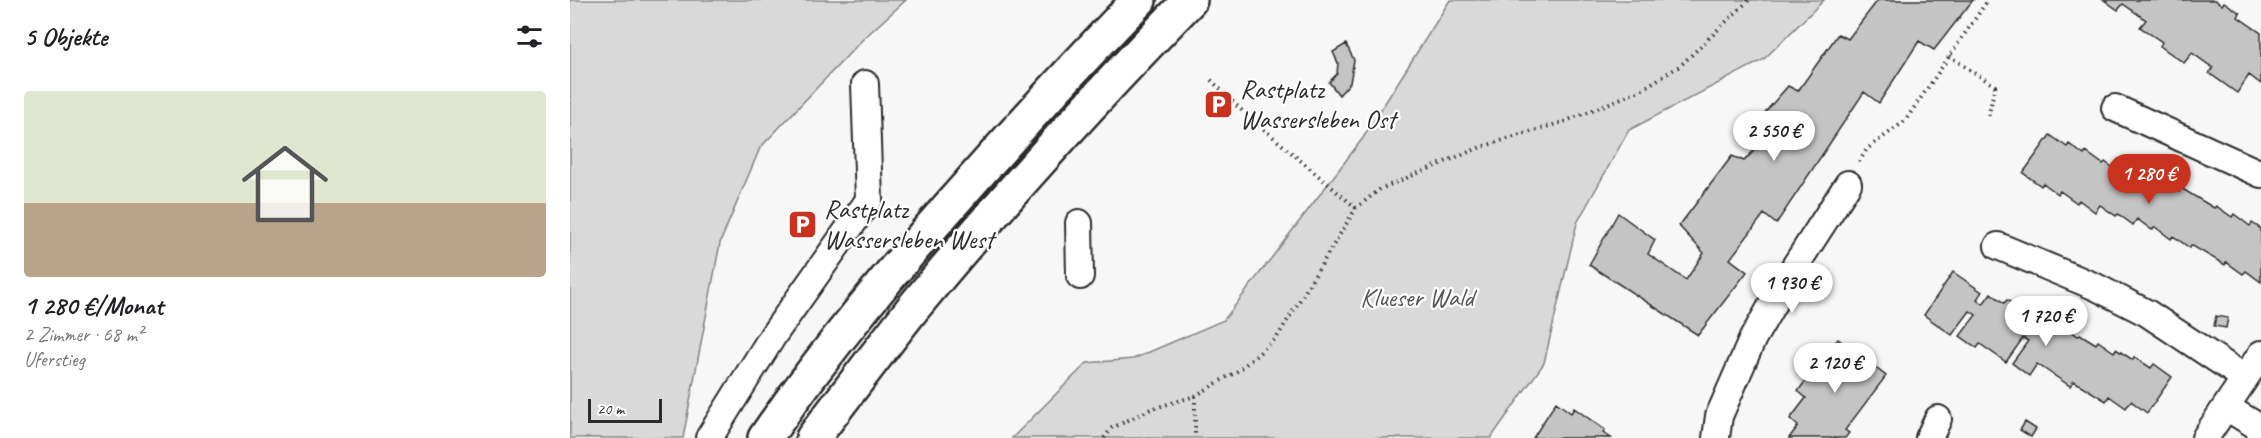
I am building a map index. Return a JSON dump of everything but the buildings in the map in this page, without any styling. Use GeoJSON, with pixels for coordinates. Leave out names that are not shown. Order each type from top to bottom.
{"type":"FeatureCollection","features":[{"type":"Feature","properties":{"kind":"highway"},"geometry":{"type":"LineString","coordinates":[[765,438],[802,385],[892,271],[1094,46],[1139,0]]}},
{"type":"Feature","properties":{"kind":"highway"},"geometry":{"type":"LineString","coordinates":[[813,438],[913,308],[1118,75],[1190,0]]}},
{"type":"Feature","properties":{"kind":"street"},"geometry":{"type":"LineString","coordinates":[[709,438],[774,334],[869,200],[865,84]]}},
{"type":"Feature","properties":{"kind":"street"},"geometry":{"type":"LineString","coordinates":[[2115,108],[2261,174]]}},
{"type":"Feature","properties":{"kind":"street"},"geometry":{"type":"LineString","coordinates":[[1716,438],[1719,416],[1753,338],[1790,274],[1848,184]]}},
{"type":"Feature","properties":{"kind":"street"},"geometry":{"type":"LineString","coordinates":[[1079,223],[1080,276]]}},
{"type":"Feature","properties":{"kind":"street"},"geometry":{"type":"LineString","coordinates":[[1998,246],[2096,287],[2147,313],[2245,378]]}},
{"type":"Feature","properties":{"kind":"street"},"geometry":{"type":"LineString","coordinates":[[2205,438],[2261,354]]}},
{"type":"Feature","properties":{"kind":"street"},"geometry":{"type":"LineString","coordinates":[[2226,407],[2257,426],[2261,434]]}},
{"type":"Feature","properties":{"kind":"path"},"geometry":{"type":"LineString","coordinates":[[1104,438],[1112,428],[1151,409],[1195,396],[1239,370],[1276,339],[1356,208],[1380,189],[1481,147],[1566,121],[1641,90],[1681,65],[1749,0]]}},
{"type":"Feature","properties":{"kind":"path"},"geometry":{"type":"LineString","coordinates":[[1848,184],[1867,149],[1905,121],[1988,0]]}},
{"type":"Feature","properties":{"kind":"path"},"geometry":{"type":"LineString","coordinates":[[1948,56],[1995,86],[1988,118]]}},
{"type":"Feature","properties":{"kind":"path"},"geometry":{"type":"LineString","coordinates":[[1211,80],[1238,107],[1356,208]]}},
{"type":"Feature","properties":{"kind":"path"},"geometry":{"type":"LineString","coordinates":[[1195,396],[1195,438]]}},
{"type":"Feature","properties":{"kind":"green space"},"geometry":{"type":"Polygon","coordinates":[[[570,0],[906,0],[863,39],[760,148],[720,243],[683,438],[570,438],[570,0]]]}},
{"type":"Feature","properties":{"kind":"green space","name":"Klueser Wald"},"geometry":{"type":"Polygon","coordinates":[[[1450,0],[1824,0],[1763,60],[1629,130],[1577,223],[1544,363],[1491,438],[1012,438],[1087,363],[1133,359],[1224,320],[1363,138],[1450,0]]]}},
{"type":"Feature","properties":{"kind":"place","name":"Rastplatz Wassersleben Ost"},"geometry":{"type":"Point","coordinates":[1219,104]}},
{"type":"Feature","properties":{"kind":"place","name":"Rastplatz Wassersleben West"},"geometry":{"type":"Point","coordinates":[803,224]}}]}
